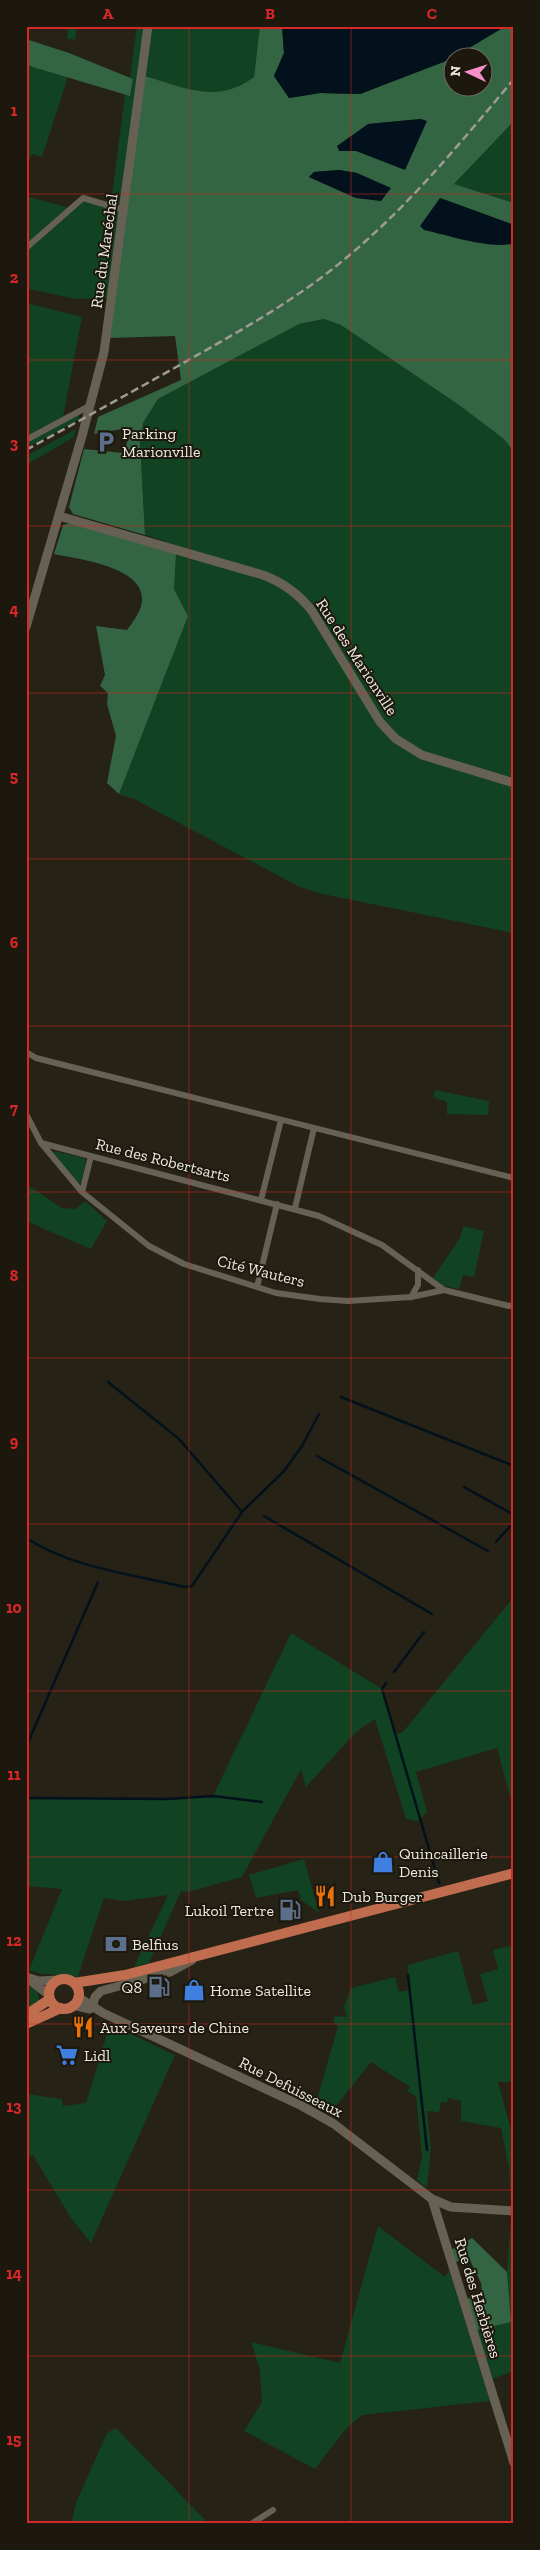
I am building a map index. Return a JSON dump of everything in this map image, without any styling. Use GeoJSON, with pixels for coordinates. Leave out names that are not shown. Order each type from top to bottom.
{"type":"FeatureCollection","features":[{"type":"Feature","properties":{"kind":"main road"},"geometry":{"type":"LineString","coordinates":[[26,2015],[49,1997],[51,1986],[58,1980],[66,1979],[74,1983],[102,1980],[514,1873]]}},
{"type":"Feature","properties":{"kind":"main road"},"geometry":{"type":"LineString","coordinates":[[26,2024],[77,1999],[102,1980]]}},
{"type":"Feature","properties":{"kind":"main road"},"geometry":{"type":"LineString","coordinates":[[74,1983],[77,1999]]}},
{"type":"Feature","properties":{"kind":"main road"},"geometry":{"type":"LineString","coordinates":[[49,1997],[54,2005],[61,2008]]}},
{"type":"Feature","properties":{"kind":"street","name":"Rue du Maréchal"},"geometry":{"type":"LineString","coordinates":[[26,627],[91,405],[109,322],[148,26]]}},
{"type":"Feature","properties":{"kind":"street"},"geometry":{"type":"LineString","coordinates":[[26,248],[84,198],[124,210]]}},
{"type":"Feature","properties":{"kind":"street"},"geometry":{"type":"LineString","coordinates":[[26,440],[91,405]]}},
{"type":"Feature","properties":{"kind":"street","name":"Rue des Marionville"},"geometry":{"type":"LineString","coordinates":[[59,516],[263,576],[284,585],[300,597],[312,611],[380,722],[396,739],[422,755],[514,783]]}},
{"type":"Feature","properties":{"kind":"street"},"geometry":{"type":"LineString","coordinates":[[28,1056],[514,1178]]}},
{"type":"Feature","properties":{"kind":"street","name":"Cité Wauters"},"geometry":{"type":"LineString","coordinates":[[26,1114],[41,1143],[82,1192],[148,1246],[184,1264],[276,1293],[320,1299],[348,1301],[411,1297],[444,1290],[509,1306],[514,1305]]}},
{"type":"Feature","properties":{"kind":"street"},"geometry":{"type":"LineString","coordinates":[[261,1200],[281,1120]]}},
{"type":"Feature","properties":{"kind":"street"},"geometry":{"type":"LineString","coordinates":[[295,1208],[314,1128]]}},
{"type":"Feature","properties":{"kind":"street","name":"Rue des Robertsarts"},"geometry":{"type":"LineString","coordinates":[[41,1143],[295,1208],[319,1216],[382,1245],[444,1290]]}},
{"type":"Feature","properties":{"kind":"street"},"geometry":{"type":"LineString","coordinates":[[82,1192],[91,1156]]}},
{"type":"Feature","properties":{"kind":"street"},"geometry":{"type":"LineString","coordinates":[[257,1287],[278,1204]]}},
{"type":"Feature","properties":{"kind":"street"},"geometry":{"type":"LineString","coordinates":[[411,1297],[418,1285],[418,1270]]}},
{"type":"Feature","properties":{"kind":"street"},"geometry":{"type":"LineString","coordinates":[[99,2011],[93,2004],[95,1997],[101,1991],[170,1972],[197,1956]]}},
{"type":"Feature","properties":{"kind":"street"},"geometry":{"type":"LineString","coordinates":[[26,1978],[39,1981],[58,1980]]}},
{"type":"Feature","properties":{"kind":"street"},"geometry":{"type":"LineString","coordinates":[[26,1978],[49,1997]]}},
{"type":"Feature","properties":{"kind":"street","name":"Rue Defuisseaux"},"geometry":{"type":"LineString","coordinates":[[77,1999],[302,2106],[350,2136],[432,2199],[451,2207],[514,2211]]}},
{"type":"Feature","properties":{"kind":"street","name":"Rue des Herbières"},"geometry":{"type":"LineString","coordinates":[[432,2199],[514,2463]]}},
{"type":"Feature","properties":{"kind":"street"},"geometry":{"type":"LineString","coordinates":[[251,2524],[272,2510]]}},
{"type":"Feature","properties":{"kind":"green space"},"geometry":{"type":"Polygon","coordinates":[[[68,26],[77,26],[75,40],[67,38],[68,26]]]}},
{"type":"Feature","properties":{"kind":"green space"},"geometry":{"type":"Polygon","coordinates":[[[137,26],[144,26],[122,204],[111,204],[125,94],[130,95],[133,79],[130,78],[137,26]]]}},
{"type":"Feature","properties":{"kind":"green space"},"geometry":{"type":"Polygon","coordinates":[[[151,26],[260,26],[254,77],[227,90],[213,92],[187,89],[144,76],[151,26]]]}},
{"type":"Feature","properties":{"kind":"green space"},"geometry":{"type":"Polygon","coordinates":[[[260,26],[282,26],[284,53],[274,76],[289,98],[320,93],[360,94],[442,62],[442,98],[492,98],[492,48],[469,48],[503,27],[514,26],[514,121],[454,184],[514,203],[514,225],[440,198],[510,245],[514,242],[514,452],[504,439],[459,405],[341,325],[324,319],[299,324],[158,399],[143,423],[140,442],[145,535],[73,514],[69,507],[84,449],[123,453],[133,427],[94,434],[98,417],[181,380],[175,336],[109,338],[144,76],[200,91],[227,90],[254,77],[260,26]],[[421,119],[368,124],[356,150],[405,169],[421,119]],[[339,170],[314,172],[309,177],[356,198],[357,173],[339,170]]]}},
{"type":"Feature","properties":{"kind":"green space"},"geometry":{"type":"Polygon","coordinates":[[[26,39],[69,53],[133,79],[130,96],[26,65],[26,39]]]}},
{"type":"Feature","properties":{"kind":"green space"},"geometry":{"type":"Polygon","coordinates":[[[29,66],[68,77],[42,157],[32,154],[26,166],[26,74],[29,66]]]}},
{"type":"Feature","properties":{"kind":"green space"},"geometry":{"type":"Polygon","coordinates":[[[514,121],[514,203],[454,184],[514,121]]]}},
{"type":"Feature","properties":{"kind":"green space"},"geometry":{"type":"Polygon","coordinates":[[[26,196],[70,208],[26,246],[26,196]]]}},
{"type":"Feature","properties":{"kind":"green space"},"geometry":{"type":"Polygon","coordinates":[[[84,200],[120,212],[109,298],[76,299],[28,289],[26,295],[26,251],[84,200]]]}},
{"type":"Feature","properties":{"kind":"green space"},"geometry":{"type":"Polygon","coordinates":[[[26,303],[82,317],[63,417],[26,438],[26,303]]]}},
{"type":"Feature","properties":{"kind":"green space"},"geometry":{"type":"Polygon","coordinates":[[[324,319],[341,325],[459,405],[504,439],[514,452],[514,933],[318,893],[298,886],[134,799],[119,794],[188,616],[174,589],[176,554],[167,551],[167,542],[145,535],[140,442],[143,423],[158,399],[299,324],[324,319]]]}},
{"type":"Feature","properties":{"kind":"green space"},"geometry":{"type":"Polygon","coordinates":[[[80,413],[78,420],[26,448],[26,443],[80,413]]]}},
{"type":"Feature","properties":{"kind":"green space"},"geometry":{"type":"Polygon","coordinates":[[[76,429],[74,437],[26,465],[26,456],[76,429]]]}},
{"type":"Feature","properties":{"kind":"green space"},"geometry":{"type":"Polygon","coordinates":[[[70,523],[176,554],[174,589],[188,616],[119,794],[107,783],[116,736],[107,704],[108,693],[100,686],[105,675],[96,626],[127,630],[140,609],[141,593],[135,582],[110,567],[54,554],[63,525],[70,523]]]}},
{"type":"Feature","properties":{"kind":"green space"},"geometry":{"type":"Polygon","coordinates":[[[435,1090],[489,1101],[488,1115],[447,1114],[447,1102],[433,1097],[435,1090]]]}},
{"type":"Feature","properties":{"kind":"green space"},"geometry":{"type":"Polygon","coordinates":[[[54,1151],[84,1158],[86,1161],[81,1183],[78,1183],[53,1154],[54,1151]]]}},
{"type":"Feature","properties":{"kind":"green space"},"geometry":{"type":"Polygon","coordinates":[[[26,1184],[62,1208],[76,1209],[85,1201],[107,1221],[91,1249],[26,1221],[26,1184]]]}},
{"type":"Feature","properties":{"kind":"green space"},"geometry":{"type":"Polygon","coordinates":[[[463,1226],[484,1231],[474,1277],[463,1275],[459,1289],[444,1286],[433,1278],[460,1238],[463,1226]]]}},
{"type":"Feature","properties":{"kind":"green space"},"geometry":{"type":"Polygon","coordinates":[[[514,1597],[514,1811],[497,1748],[416,1772],[427,1812],[418,1821],[406,1819],[375,1719],[356,1732],[306,1787],[301,1769],[242,1877],[187,1892],[181,1891],[149,1963],[134,1967],[168,1895],[124,1901],[104,1898],[77,1979],[29,1970],[62,1889],[26,1886],[26,1798],[168,1799],[213,1796],[291,1633],[382,1689],[395,1734],[403,1732],[514,1597]]]}},
{"type":"Feature","properties":{"kind":"green space"},"geometry":{"type":"Polygon","coordinates":[[[304,1859],[319,1913],[301,1900],[298,1890],[256,1898],[249,1875],[304,1859]]]}},
{"type":"Feature","properties":{"kind":"green space"},"geometry":{"type":"Polygon","coordinates":[[[514,1945],[514,2082],[498,2082],[514,2141],[514,2204],[511,2204],[509,2167],[501,2128],[461,2121],[461,2101],[448,2098],[447,2103],[441,2102],[439,2112],[427,2111],[431,2148],[427,2188],[417,2180],[422,2157],[416,2097],[407,2091],[410,2087],[371,2062],[331,2112],[316,2103],[338,2026],[333,2022],[335,2016],[347,2017],[344,2007],[351,1988],[395,1977],[399,1992],[408,1990],[408,1965],[458,1951],[473,2005],[488,2001],[480,1974],[498,1969],[493,1950],[514,1945]]]}},
{"type":"Feature","properties":{"kind":"green space"},"geometry":{"type":"Polygon","coordinates":[[[26,1984],[37,1990],[39,2000],[26,2012],[26,1984]]]}},
{"type":"Feature","properties":{"kind":"green space"},"geometry":{"type":"Polygon","coordinates":[[[110,2024],[175,2055],[91,2243],[71,2218],[33,2155],[26,2157],[26,2094],[62,2099],[63,2106],[86,2103],[110,2024]]]}},
{"type":"Feature","properties":{"kind":"green space"},"geometry":{"type":"Polygon","coordinates":[[[511,2218],[514,2218],[514,2371],[492,2379],[477,2330],[511,2322],[507,2272],[511,2218]]]}},
{"type":"Feature","properties":{"kind":"green space"},"geometry":{"type":"Polygon","coordinates":[[[378,2226],[445,2277],[449,2270],[490,2401],[362,2415],[345,2430],[315,2469],[244,2431],[262,2402],[260,2370],[251,2342],[340,2363],[378,2226]]]}},
{"type":"Feature","properties":{"kind":"green space"},"geometry":{"type":"Polygon","coordinates":[[[472,2238],[507,2272],[511,2322],[477,2330],[467,2299],[482,2292],[481,2283],[469,2258],[456,2262],[451,2250],[472,2238]]]}},
{"type":"Feature","properties":{"kind":"green space"},"geometry":{"type":"Polygon","coordinates":[[[116,2428],[209,2524],[71,2524],[76,2503],[107,2433],[116,2428]]]}},
{"type":"Feature","properties":{"kind":"water"},"geometry":{"type":"Polygon","coordinates":[[[282,26],[506,26],[469,48],[442,48],[442,63],[360,94],[320,93],[289,98],[274,76],[284,53],[282,26]]]}},
{"type":"Feature","properties":{"kind":"water"},"geometry":{"type":"Polygon","coordinates":[[[421,119],[427,121],[405,170],[356,151],[339,151],[337,146],[368,124],[421,119]]]}},
{"type":"Feature","properties":{"kind":"water"},"geometry":{"type":"Polygon","coordinates":[[[339,170],[357,173],[391,188],[381,201],[356,198],[309,177],[314,172],[339,170]]]}},
{"type":"Feature","properties":{"kind":"water"},"geometry":{"type":"Polygon","coordinates":[[[440,198],[514,225],[514,242],[507,245],[484,244],[424,230],[420,226],[440,198]]]}},
{"type":"Feature","properties":{"kind":"waterway"},"geometry":{"type":"LineString","coordinates":[[108,1382],[179,1439],[242,1512]]}},
{"type":"Feature","properties":{"kind":"waterway"},"geometry":{"type":"LineString","coordinates":[[341,1397],[514,1466]]}},
{"type":"Feature","properties":{"kind":"waterway"},"geometry":{"type":"LineString","coordinates":[[26,1538],[44,1548],[82,1563],[184,1587],[192,1586],[242,1512],[284,1471],[302,1446],[319,1414]]}},
{"type":"Feature","properties":{"kind":"waterway"},"geometry":{"type":"LineString","coordinates":[[317,1456],[488,1551]]}},
{"type":"Feature","properties":{"kind":"waterway"},"geometry":{"type":"LineString","coordinates":[[464,1487],[514,1515]]}},
{"type":"Feature","properties":{"kind":"waterway"},"geometry":{"type":"LineString","coordinates":[[264,1516],[432,1614]]}},
{"type":"Feature","properties":{"kind":"waterway"},"geometry":{"type":"LineString","coordinates":[[496,1542],[514,1522]]}},
{"type":"Feature","properties":{"kind":"waterway"},"geometry":{"type":"LineString","coordinates":[[26,1747],[98,1582]]}},
{"type":"Feature","properties":{"kind":"waterway"},"geometry":{"type":"LineString","coordinates":[[394,1672],[424,1632]]}},
{"type":"Feature","properties":{"kind":"waterway"},"geometry":{"type":"LineString","coordinates":[[386,1683],[382,1689],[439,1883]]}},
{"type":"Feature","properties":{"kind":"waterway"},"geometry":{"type":"LineString","coordinates":[[26,1798],[168,1799],[213,1796],[262,1802]]}},
{"type":"Feature","properties":{"kind":"waterway"},"geometry":{"type":"LineString","coordinates":[[408,1975],[427,2150]]}},
{"type":"Feature","properties":{"kind":"railway"},"geometry":{"type":"LineString","coordinates":[[26,450],[243,329],[327,274],[392,217],[514,79]]}},
{"type":"Feature","properties":{"kind":"place","name":"Parking Marionville"},"geometry":{"type":"Point","coordinates":[106,442]}},
{"type":"Feature","properties":{"kind":"place","name":"Quincaillerie Denis"},"geometry":{"type":"Point","coordinates":[383,1862]}},
{"type":"Feature","properties":{"kind":"place","name":"Dub Burger"},"geometry":{"type":"Point","coordinates":[325,1896]}},
{"type":"Feature","properties":{"kind":"place","name":"Lukoil Tertre"},"geometry":{"type":"Point","coordinates":[290,1910]}},
{"type":"Feature","properties":{"kind":"place","name":"Belfius"},"geometry":{"type":"Point","coordinates":[116,1944]}},
{"type":"Feature","properties":{"kind":"place","name":"Q8"},"geometry":{"type":"Point","coordinates":[159,1987]}},
{"type":"Feature","properties":{"kind":"place","name":"Home Satellite"},"geometry":{"type":"Point","coordinates":[194,1990]}},
{"type":"Feature","properties":{"kind":"place","name":"Aux Saveurs de Chine"},"geometry":{"type":"Point","coordinates":[83,2027]}},
{"type":"Feature","properties":{"kind":"place","name":"Lidl"},"geometry":{"type":"Point","coordinates":[67,2055]}}]}
